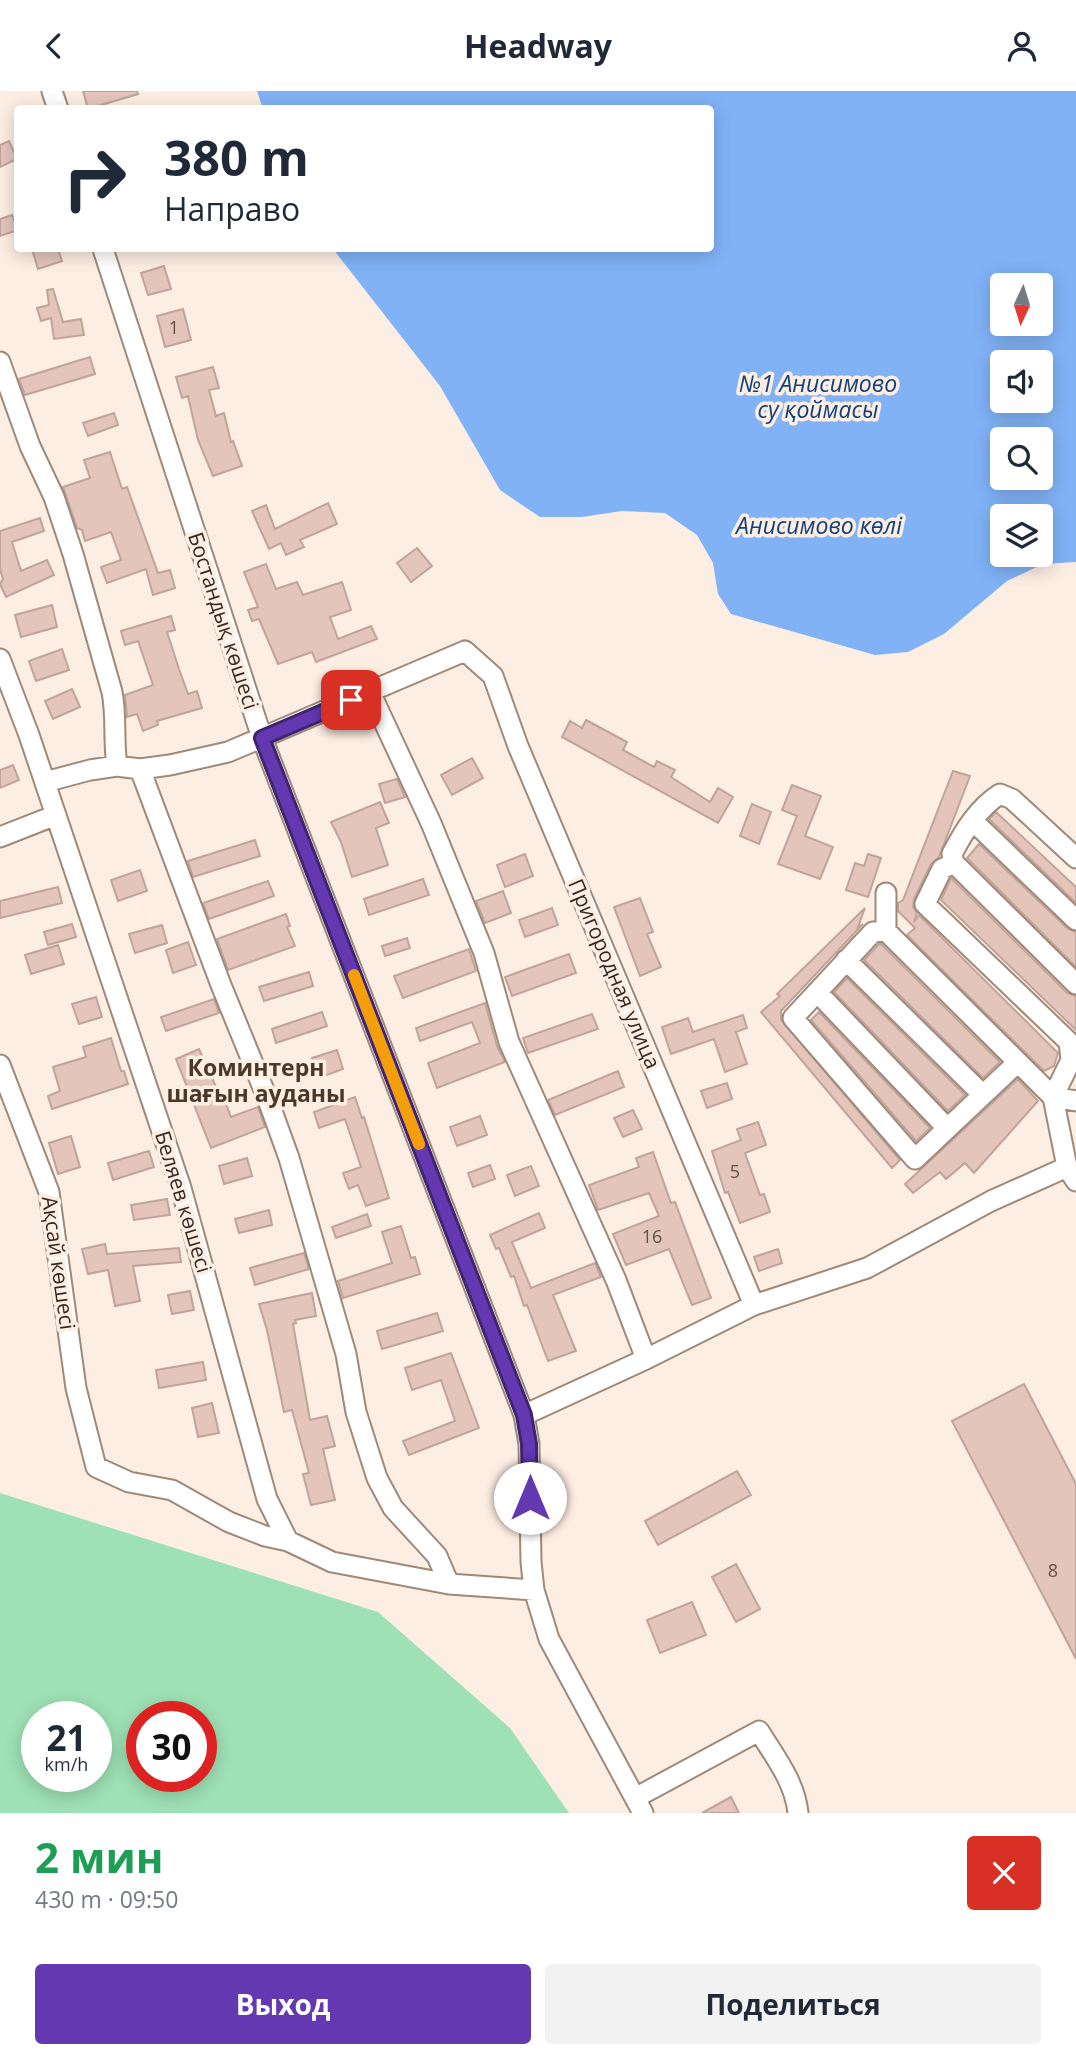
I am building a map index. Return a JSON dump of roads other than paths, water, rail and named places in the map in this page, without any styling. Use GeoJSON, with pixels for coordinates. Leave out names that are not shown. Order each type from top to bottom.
{"type":"FeatureCollection","features":[{"type":"Feature","properties":{"kind":"street","name":"Бостандық көшесі"},"geometry":{"type":"LineString","coordinates":[[104,252],[262,738],[524,1415],[529,1444],[531,1562],[534,1590],[548,1639],[639,1806]]}},
{"type":"Feature","properties":{"kind":"street"},"geometry":{"type":"LineString","coordinates":[[0,362],[30,446],[54,496],[73,554],[112,692],[116,713],[113,744],[117,766]]}},
{"type":"Feature","properties":{"kind":"street","name":"Пригородная улица"},"geometry":{"type":"LineString","coordinates":[[370,692],[465,651],[493,676],[524,759],[754,1305]]}},
{"type":"Feature","properties":{"kind":"street","name":"Беляев көшесі"},"geometry":{"type":"LineString","coordinates":[[0,659],[45,782],[181,1188],[267,1499],[288,1541]]}},
{"type":"Feature","properties":{"kind":"street"},"geometry":{"type":"LineString","coordinates":[[45,782],[90,770],[117,766],[140,769],[228,752],[370,692],[431,823],[484,953],[509,1042],[616,1280],[646,1359]]}},
{"type":"Feature","properties":{"kind":"street"},"geometry":{"type":"LineString","coordinates":[[140,769],[289,1159],[346,1354],[356,1412],[377,1478],[393,1508],[437,1556],[449,1584]]}},
{"type":"Feature","properties":{"kind":"street"},"geometry":{"type":"LineString","coordinates":[[1076,858],[1012,799],[1000,794],[985,804],[952,854],[954,863],[1076,985]]}},
{"type":"Feature","properties":{"kind":"street"},"geometry":{"type":"LineString","coordinates":[[0,837],[56,815]]}},
{"type":"Feature","properties":{"kind":"street"},"geometry":{"type":"LineString","coordinates":[[973,821],[1076,920]]}},
{"type":"Feature","properties":{"kind":"street"},"geometry":{"type":"LineString","coordinates":[[954,863],[942,869],[925,904],[1069,1042],[1074,1059],[1053,1097]]}},
{"type":"Feature","properties":{"kind":"street"},"geometry":{"type":"LineString","coordinates":[[524,1415],[646,1359],[754,1305],[867,1268],[991,1201],[1072,1174],[1053,1097],[886,931],[886,893]]}},
{"type":"Feature","properties":{"kind":"street"},"geometry":{"type":"LineString","coordinates":[[886,931],[873,932],[793,1018],[915,1159],[1017,1063]]}},
{"type":"Feature","properties":{"kind":"street"},"geometry":{"type":"LineString","coordinates":[[846,960],[983,1095]]}},
{"type":"Feature","properties":{"kind":"street"},"geometry":{"type":"LineString","coordinates":[[817,992],[947,1128]]}},
{"type":"Feature","properties":{"kind":"street","name":"Ақсай көшесі"},"geometry":{"type":"LineString","coordinates":[[0,1065],[49,1192],[76,1388],[96,1467],[129,1482],[172,1490],[229,1522],[265,1536],[288,1541]]}},
{"type":"Feature","properties":{"kind":"street"},"geometry":{"type":"LineString","coordinates":[[1053,1097],[1076,1101]]}},
{"type":"Feature","properties":{"kind":"street"},"geometry":{"type":"LineString","coordinates":[[288,1541],[332,1562],[449,1584],[534,1590]]}},
{"type":"Feature","properties":{"kind":"street"},"geometry":{"type":"LineString","coordinates":[[639,1806],[759,1731],[787,1777],[795,1794],[799,1813]]}},
{"type":"Feature","properties":{"kind":"water","name":"№1 Анисимово су қоймасы"},"geometry":{"type":"Polygon","coordinates":[[[257,91],[1076,91],[1076,562],[1053,563],[1053,504],[990,504],[990,567],[1037,567],[1007,581],[944,634],[908,652],[875,655],[731,614],[718,594],[713,563],[697,535],[665,513],[622,511],[582,517],[540,517],[500,490],[440,386],[335,252],[714,252],[714,105],[262,105],[257,91]]]}},
{"type":"Feature","properties":{"kind":"district","name":"Коминтерн шағын ауданы"},"geometry":{"type":"Point","coordinates":[256,1081]}},
{"type":"Feature","properties":{"kind":"water label","name":"Анисимово көлі"},"geometry":{"type":"Point","coordinates":[819,526]}}]}
